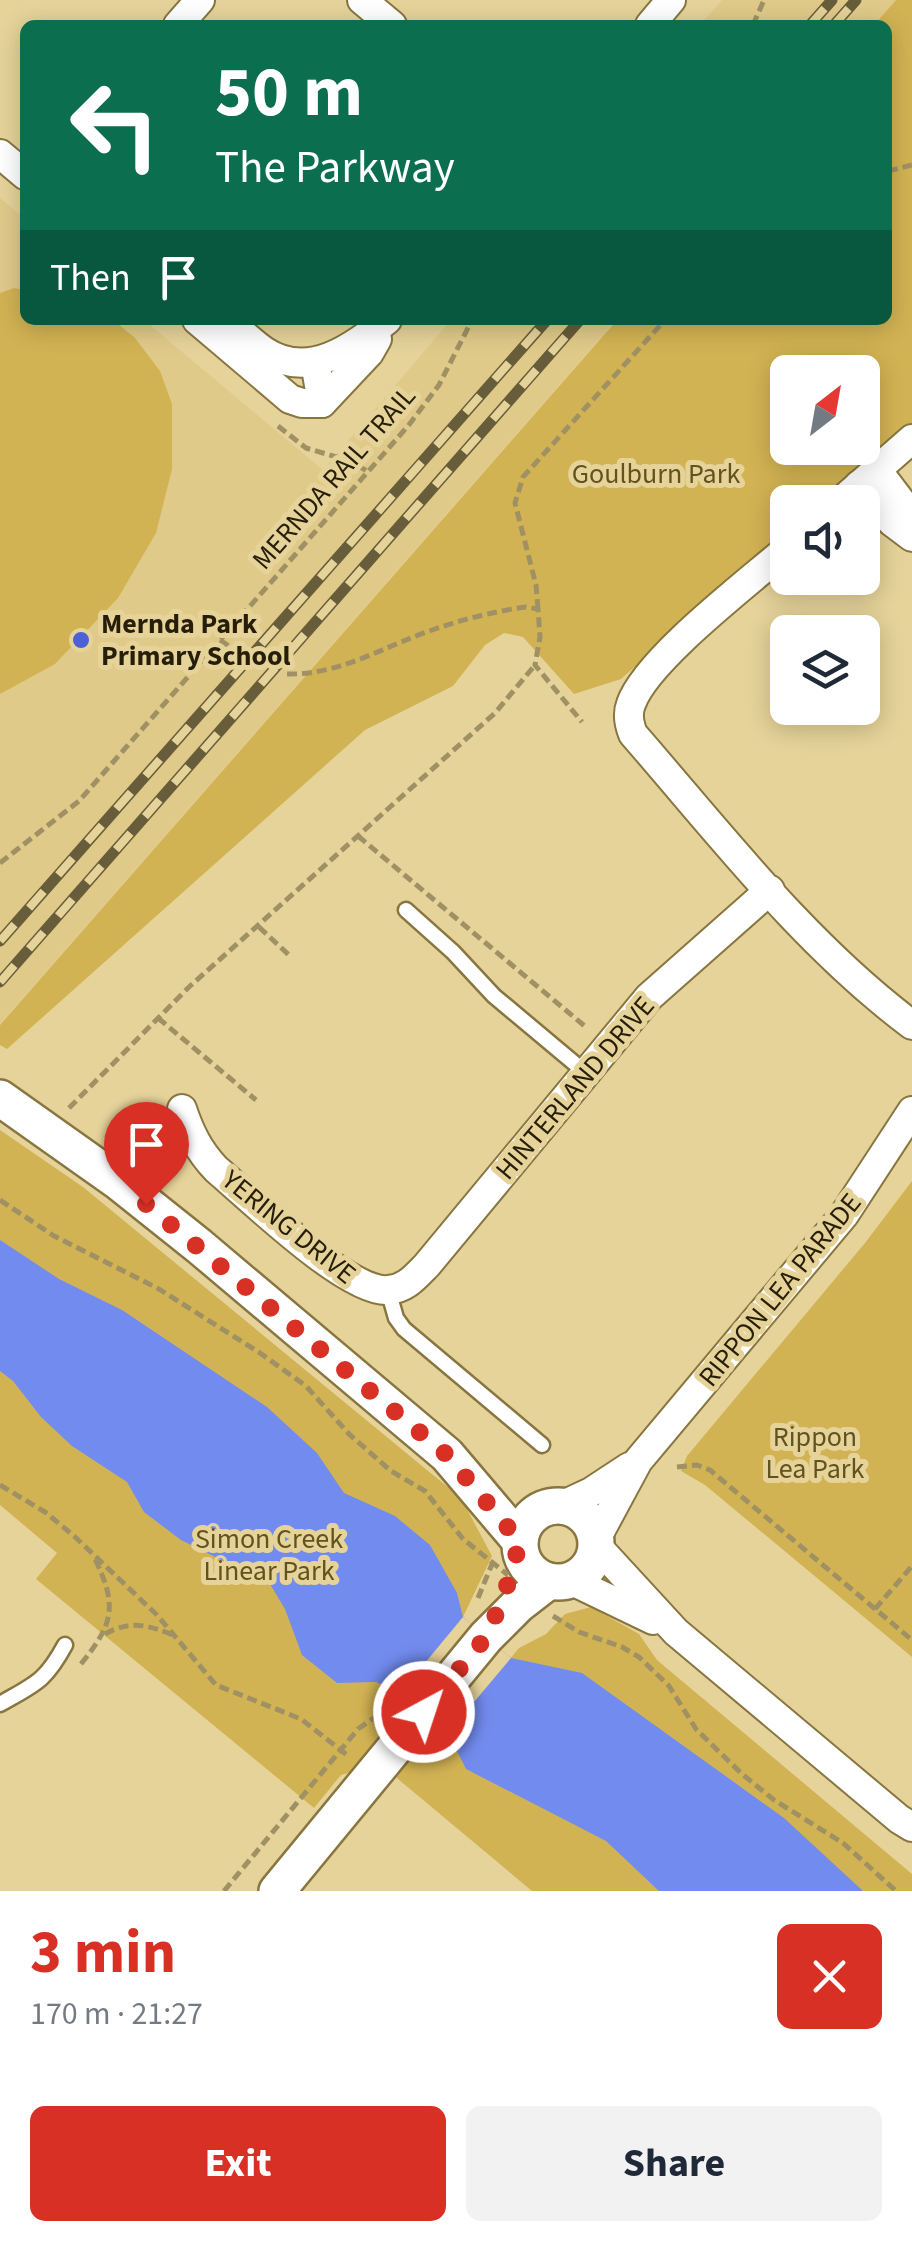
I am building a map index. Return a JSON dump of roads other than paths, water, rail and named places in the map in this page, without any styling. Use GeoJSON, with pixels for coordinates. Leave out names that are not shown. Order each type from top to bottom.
{"type":"FeatureCollection","features":[{"type":"Feature","properties":{"kind":"street"},"geometry":{"type":"LineString","coordinates":[[182,20],[200,0]]}},
{"type":"Feature","properties":{"kind":"street"},"geometry":{"type":"LineString","coordinates":[[362,0],[386,20]]}},
{"type":"Feature","properties":{"kind":"street"},"geometry":{"type":"LineString","coordinates":[[654,20],[672,0]]}},
{"type":"Feature","properties":{"kind":"street"},"geometry":{"type":"LineString","coordinates":[[0,130],[20,147]]}},
{"type":"Feature","properties":{"kind":"street"},"geometry":{"type":"LineString","coordinates":[[0,154],[20,171]]}},
{"type":"Feature","properties":{"kind":"street"},"geometry":{"type":"LineString","coordinates":[[203,325],[290,399],[302,404],[322,403],[369,353],[384,325]]}},
{"type":"Feature","properties":{"kind":"street"},"geometry":{"type":"LineString","coordinates":[[234,325],[276,357],[315,362],[346,352],[381,325]]}},
{"type":"Feature","properties":{"kind":"street"},"geometry":{"type":"LineString","coordinates":[[315,362],[322,403]]}},
{"type":"Feature","properties":{"kind":"street"},"geometry":{"type":"LineString","coordinates":[[860,485],[912,440]]}},
{"type":"Feature","properties":{"kind":"street"},"geometry":{"type":"LineString","coordinates":[[880,498],[912,516]]}},
{"type":"Feature","properties":{"kind":"street"},"geometry":{"type":"LineString","coordinates":[[880,509],[912,537]]}},
{"type":"Feature","properties":{"kind":"street"},"geometry":{"type":"LineString","coordinates":[[770,564],[652,669],[630,707],[629,724],[633,734],[829,955],[912,1025]]}},
{"type":"Feature","properties":{"kind":"street","name":"HINTERLAND DRIVE"},"geometry":{"type":"LineString","coordinates":[[388,1290],[410,1282],[427,1265],[649,997],[770,890]]}},
{"type":"Feature","properties":{"kind":"street"},"geometry":{"type":"LineString","coordinates":[[0,1098],[133,1193],[447,1455],[513,1494],[584,1516],[596,1542],[676,1632],[912,1827]]}},
{"type":"Feature","properties":{"kind":"street","name":"YERING DRIVE"},"geometry":{"type":"LineString","coordinates":[[182,1109],[201,1153],[216,1169],[344,1274],[361,1285],[388,1290]]}},
{"type":"Feature","properties":{"kind":"street","name":"RIPPON LEA PARADE"},"geometry":{"type":"LineString","coordinates":[[596,1542],[638,1460],[844,1216],[912,1111]]}},
{"type":"Feature","properties":{"kind":"street"},"geometry":{"type":"LineString","coordinates":[[447,1455],[527,1569],[676,1632]]}},
{"type":"Feature","properties":{"kind":"street","name":"RIPPON LEA PARADE"},"geometry":{"type":"LineString","coordinates":[[554,1507],[591,1492],[638,1460]]}},
{"type":"Feature","properties":{"kind":"street"},"geometry":{"type":"LineString","coordinates":[[277,1891],[371,1776],[406,1710],[527,1569],[528,1520],[554,1507]]}},
{"type":"Feature","properties":{"kind":"street"},"geometry":{"type":"LineString","coordinates":[[527,1569],[588,1567],[596,1542]]}},
{"type":"Feature","properties":{"kind":"lane"},"geometry":{"type":"LineString","coordinates":[[406,910],[485,987],[586,1073]]}},
{"type":"Feature","properties":{"kind":"lane","name":"YERING DRIVE"},"geometry":{"type":"LineString","coordinates":[[388,1290],[396,1318],[404,1329],[542,1445]]}},
{"type":"Feature","properties":{"kind":"lane"},"geometry":{"type":"LineString","coordinates":[[0,1704],[36,1686],[65,1644]]}},
{"type":"Feature","properties":{"kind":"water"},"geometry":{"type":"Polygon","coordinates":[[[0,1240],[59,1279],[122,1310],[267,1407],[317,1453],[344,1493],[395,1516],[430,1545],[457,1593],[463,1617],[511,1658],[582,1673],[784,1818],[863,1891],[659,1891],[606,1841],[466,1769],[448,1733],[400,1693],[376,1682],[337,1683],[302,1655],[285,1609],[270,1584],[181,1540],[144,1512],[127,1482],[72,1446],[0,1371],[0,1240]]]}},
{"type":"Feature","properties":{"kind":"railway"},"geometry":{"type":"LineString","coordinates":[[814,20],[832,0]]}},
{"type":"Feature","properties":{"kind":"railway"},"geometry":{"type":"LineString","coordinates":[[838,20],[856,0]]}},
{"type":"Feature","properties":{"kind":"railway"},"geometry":{"type":"LineString","coordinates":[[0,941],[543,325]]}},
{"type":"Feature","properties":{"kind":"railway"},"geometry":{"type":"LineString","coordinates":[[0,982],[576,325]]}},
{"type":"Feature","properties":{"kind":"place","name":"Mernda Park Primary School"},"geometry":{"type":"Point","coordinates":[81,640]}},
{"type":"Feature","properties":{"kind":"park label","name":"Goulburn Park"},"geometry":{"type":"Point","coordinates":[656,474]}},
{"type":"Feature","properties":{"kind":"park label","name":"Rippon Lea Park"},"geometry":{"type":"Point","coordinates":[815,1453]}},
{"type":"Feature","properties":{"kind":"park label","name":"Simon Creek Linear Park"},"geometry":{"type":"Point","coordinates":[269,1555]}}]}
